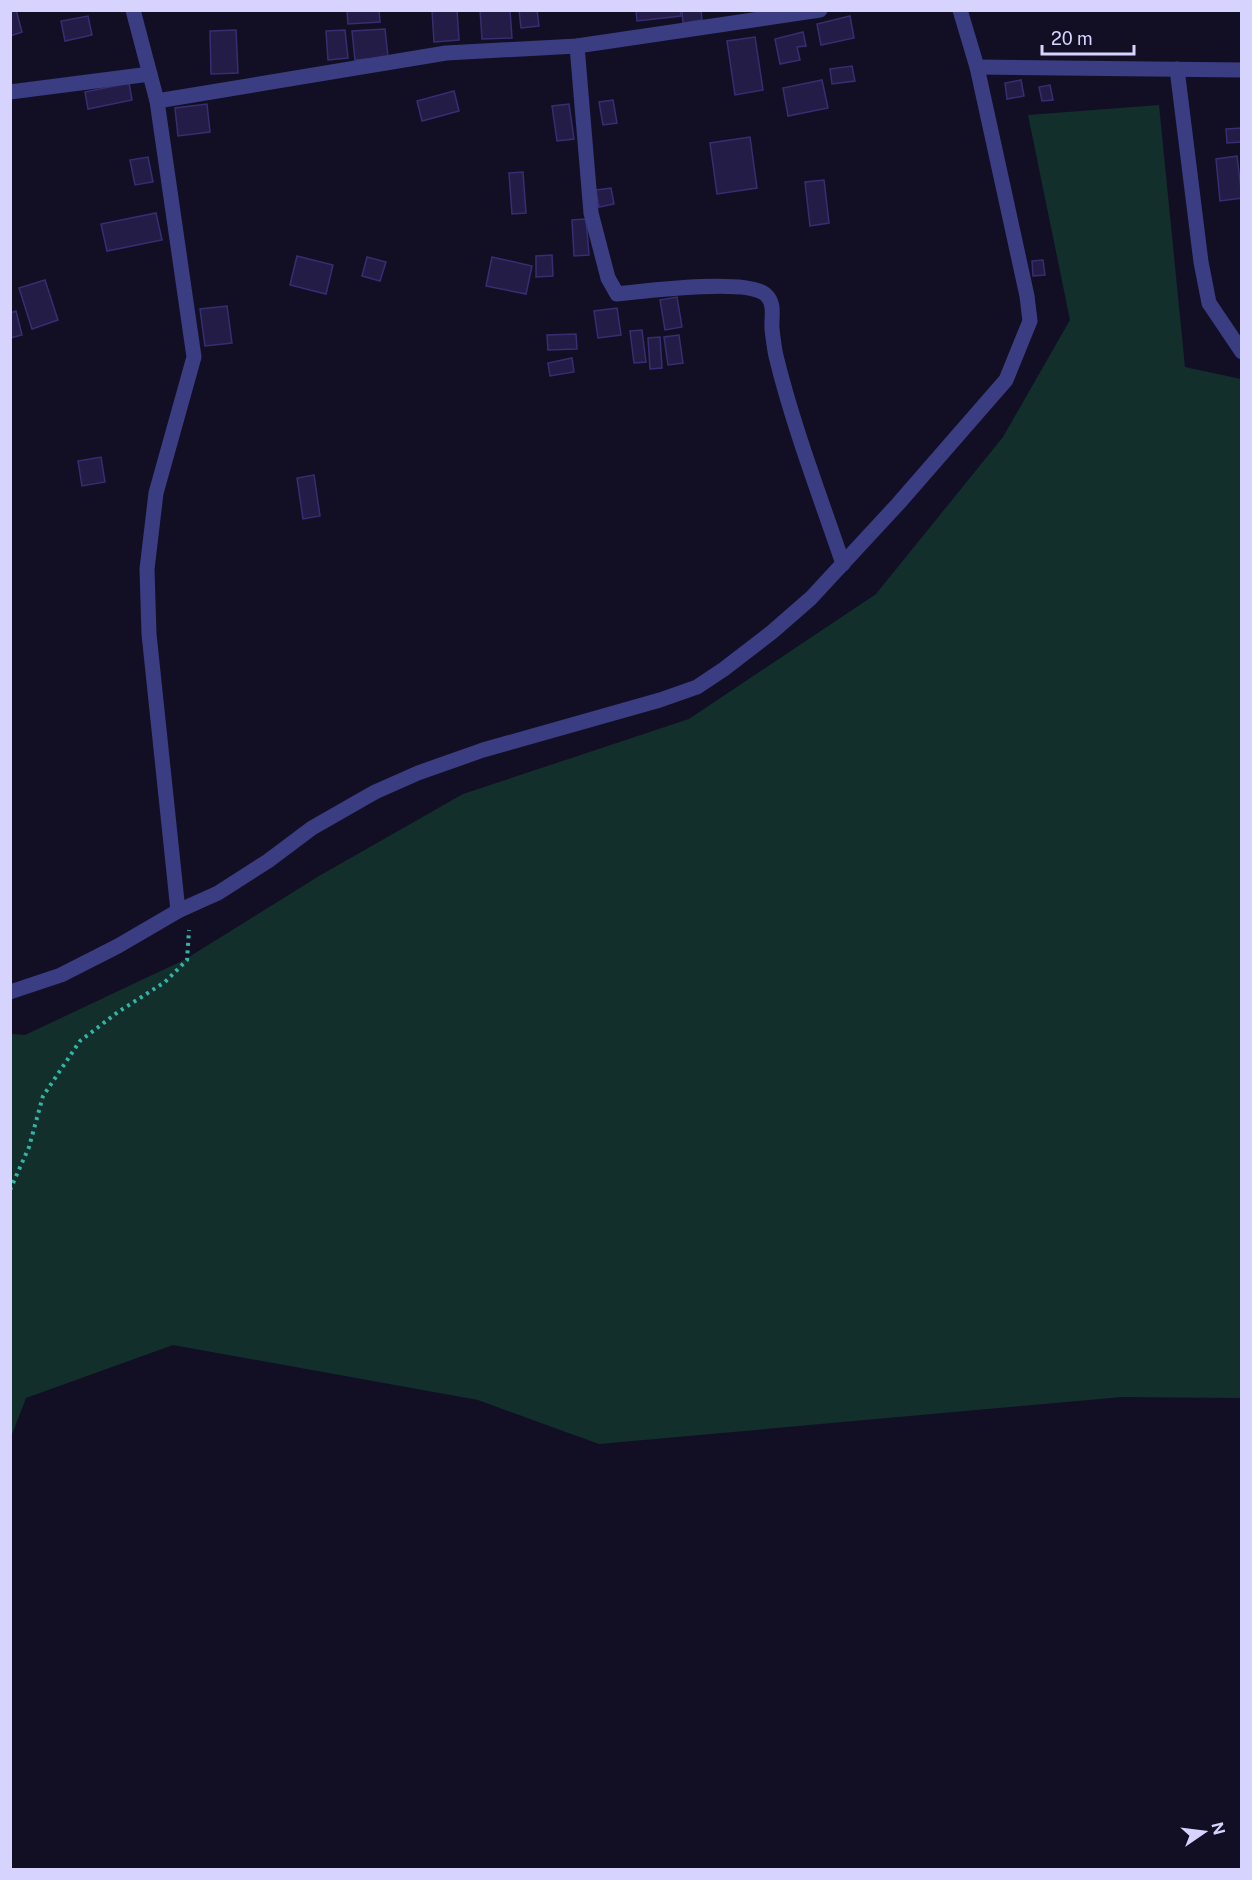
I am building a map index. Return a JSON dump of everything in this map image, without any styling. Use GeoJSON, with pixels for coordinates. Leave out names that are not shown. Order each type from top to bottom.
{"type":"FeatureCollection","features":[{"type":"Feature","properties":{"kind":"street"},"geometry":{"type":"LineString","coordinates":[[133,10],[157,102],[194,357],[156,493],[147,569],[149,634],[178,911]]}},
{"type":"Feature","properties":{"kind":"street"},"geometry":{"type":"LineString","coordinates":[[157,102],[447,53],[577,46],[820,10]]}},
{"type":"Feature","properties":{"kind":"street"},"geometry":{"type":"LineString","coordinates":[[10,992],[61,975],[118,946],[178,911],[218,893],[268,861],[312,828],[375,792],[418,773],[483,750],[660,700],[697,687],[738,659],[811,598],[898,504],[1006,380],[1030,321],[977,67],[960,10]]}},
{"type":"Feature","properties":{"kind":"street"},"geometry":{"type":"LineString","coordinates":[[577,46],[591,213],[608,278],[616,294],[670,288],[741,287],[754,289],[767,296],[773,310],[772,327],[776,355],[809,465],[843,564]]}},
{"type":"Feature","properties":{"kind":"street"},"geometry":{"type":"LineString","coordinates":[[977,67],[1242,70]]}},
{"type":"Feature","properties":{"kind":"street"},"geometry":{"type":"LineString","coordinates":[[1177,69],[1201,262],[1209,303],[1242,352]]}},
{"type":"Feature","properties":{"kind":"street"},"geometry":{"type":"LineString","coordinates":[[10,93],[150,74]]}},
{"type":"Feature","properties":{"kind":"path"},"geometry":{"type":"LineString","coordinates":[[10,1190],[29,1147],[43,1096],[80,1041],[118,1012],[165,982],[187,960],[189,923],[187,918],[178,911]]}},
{"type":"Feature","properties":{"kind":"green space"},"geometry":{"type":"Polygon","coordinates":[[[1159,105],[1185,367],[1241,379],[1241,1398],[1122,1397],[599,1444],[478,1400],[173,1345],[26,1398],[11,1437],[11,1034],[25,1035],[184,960],[319,876],[463,794],[689,719],[876,594],[1003,437],[1070,320],[1028,115],[1159,105]]]}},
{"type":"Feature","properties":{"kind":"building"},"geometry":{"type":"Polygon","coordinates":[[[10,10],[16,10],[22,32],[10,36],[10,10]]]}},
{"type":"Feature","properties":{"kind":"building"},"geometry":{"type":"Polygon","coordinates":[[[347,10],[379,10],[380,22],[348,24],[347,10]]]}},
{"type":"Feature","properties":{"kind":"building"},"geometry":{"type":"Polygon","coordinates":[[[432,10],[457,10],[459,40],[434,42],[432,10]]]}},
{"type":"Feature","properties":{"kind":"building"},"geometry":{"type":"Polygon","coordinates":[[[480,10],[510,10],[512,38],[482,39],[480,10]]]}},
{"type":"Feature","properties":{"kind":"building"},"geometry":{"type":"Polygon","coordinates":[[[519,10],[537,10],[539,26],[521,28],[519,10]]]}},
{"type":"Feature","properties":{"kind":"building"},"geometry":{"type":"Polygon","coordinates":[[[636,10],[680,10],[681,16],[637,21],[636,10]]]}},
{"type":"Feature","properties":{"kind":"building"},"geometry":{"type":"Polygon","coordinates":[[[682,10],[701,10],[702,20],[683,23],[682,10]]]}},
{"type":"Feature","properties":{"kind":"building"},"geometry":{"type":"Polygon","coordinates":[[[88,16],[92,35],[65,41],[61,21],[88,16]]]}},
{"type":"Feature","properties":{"kind":"building"},"geometry":{"type":"Polygon","coordinates":[[[850,16],[854,38],[821,45],[817,24],[850,16]]]}},
{"type":"Feature","properties":{"kind":"building"},"geometry":{"type":"Polygon","coordinates":[[[385,29],[388,57],[355,60],[352,31],[385,29]]]}},
{"type":"Feature","properties":{"kind":"building"},"geometry":{"type":"Polygon","coordinates":[[[236,30],[238,73],[211,74],[210,31],[236,30]]]}},
{"type":"Feature","properties":{"kind":"building"},"geometry":{"type":"Polygon","coordinates":[[[345,30],[348,58],[328,60],[326,31],[345,30]]]}},
{"type":"Feature","properties":{"kind":"building"},"geometry":{"type":"Polygon","coordinates":[[[803,32],[806,46],[797,47],[800,60],[780,64],[775,39],[803,32]]]}},
{"type":"Feature","properties":{"kind":"building"},"geometry":{"type":"Polygon","coordinates":[[[755,37],[763,90],[735,95],[727,41],[755,37]]]}},
{"type":"Feature","properties":{"kind":"building"},"geometry":{"type":"Polygon","coordinates":[[[852,66],[855,81],[832,84],[830,69],[852,66]]]}},
{"type":"Feature","properties":{"kind":"building"},"geometry":{"type":"Polygon","coordinates":[[[822,80],[828,108],[788,116],[783,88],[822,80]]]}},
{"type":"Feature","properties":{"kind":"building"},"geometry":{"type":"Polygon","coordinates":[[[1021,80],[1024,96],[1007,99],[1005,83],[1021,80]]]}},
{"type":"Feature","properties":{"kind":"building"},"geometry":{"type":"Polygon","coordinates":[[[129,83],[132,100],[88,109],[85,92],[129,83]]]}},
{"type":"Feature","properties":{"kind":"building"},"geometry":{"type":"Polygon","coordinates":[[[1050,85],[1053,100],[1042,101],[1039,87],[1050,85]]]}},
{"type":"Feature","properties":{"kind":"building"},"geometry":{"type":"Polygon","coordinates":[[[454,91],[459,111],[422,121],[417,101],[454,91]]]}},
{"type":"Feature","properties":{"kind":"building"},"geometry":{"type":"Polygon","coordinates":[[[613,100],[617,123],[603,125],[599,102],[613,100]]]}},
{"type":"Feature","properties":{"kind":"building"},"geometry":{"type":"Polygon","coordinates":[[[207,104],[210,132],[178,136],[175,108],[207,104]]]}},
{"type":"Feature","properties":{"kind":"building"},"geometry":{"type":"Polygon","coordinates":[[[569,104],[574,139],[557,141],[552,106],[569,104]]]}},
{"type":"Feature","properties":{"kind":"building"},"geometry":{"type":"Polygon","coordinates":[[[1242,128],[1242,142],[1227,143],[1226,129],[1242,128]]]}},
{"type":"Feature","properties":{"kind":"building"},"geometry":{"type":"Polygon","coordinates":[[[750,137],[757,188],[717,194],[710,143],[750,137]]]}},
{"type":"Feature","properties":{"kind":"building"},"geometry":{"type":"Polygon","coordinates":[[[1237,156],[1242,198],[1220,201],[1216,159],[1237,156]]]}},
{"type":"Feature","properties":{"kind":"building"},"geometry":{"type":"Polygon","coordinates":[[[148,157],[153,182],[135,185],[130,160],[148,157]]]}},
{"type":"Feature","properties":{"kind":"building"},"geometry":{"type":"Polygon","coordinates":[[[523,172],[526,213],[512,214],[509,173],[523,172]]]}},
{"type":"Feature","properties":{"kind":"building"},"geometry":{"type":"Polygon","coordinates":[[[824,180],[829,223],[810,226],[805,182],[824,180]]]}},
{"type":"Feature","properties":{"kind":"building"},"geometry":{"type":"Polygon","coordinates":[[[611,188],[614,204],[599,207],[596,190],[611,188]]]}},
{"type":"Feature","properties":{"kind":"building"},"geometry":{"type":"Polygon","coordinates":[[[156,213],[162,240],[107,251],[101,224],[156,213]]]}},
{"type":"Feature","properties":{"kind":"building"},"geometry":{"type":"Polygon","coordinates":[[[586,219],[589,255],[574,256],[572,220],[586,219]]]}},
{"type":"Feature","properties":{"kind":"building"},"geometry":{"type":"Polygon","coordinates":[[[552,255],[553,276],[536,277],[536,256],[552,255]]]}},
{"type":"Feature","properties":{"kind":"building"},"geometry":{"type":"Polygon","coordinates":[[[297,256],[333,265],[326,294],[290,285],[297,256]]]}},
{"type":"Feature","properties":{"kind":"building"},"geometry":{"type":"Polygon","coordinates":[[[367,257],[386,262],[380,281],[362,276],[367,257]]]}},
{"type":"Feature","properties":{"kind":"building"},"geometry":{"type":"Polygon","coordinates":[[[492,257],[532,266],[526,294],[486,286],[492,257]]]}},
{"type":"Feature","properties":{"kind":"building"},"geometry":{"type":"Polygon","coordinates":[[[1043,260],[1045,275],[1033,276],[1032,261],[1043,260]]]}},
{"type":"Feature","properties":{"kind":"building"},"geometry":{"type":"Polygon","coordinates":[[[45,280],[58,320],[32,329],[19,288],[45,280]]]}},
{"type":"Feature","properties":{"kind":"building"},"geometry":{"type":"Polygon","coordinates":[[[677,297],[682,327],[665,330],[660,300],[677,297]]]}},
{"type":"Feature","properties":{"kind":"building"},"geometry":{"type":"Polygon","coordinates":[[[227,306],[232,343],[205,346],[200,309],[227,306]]]}},
{"type":"Feature","properties":{"kind":"building"},"geometry":{"type":"Polygon","coordinates":[[[617,308],[621,335],[598,338],[594,311],[617,308]]]}},
{"type":"Feature","properties":{"kind":"building"},"geometry":{"type":"Polygon","coordinates":[[[16,311],[22,335],[10,338],[10,313],[16,311]]]}},
{"type":"Feature","properties":{"kind":"building"},"geometry":{"type":"Polygon","coordinates":[[[642,330],[646,362],[634,363],[630,331],[642,330]]]}},
{"type":"Feature","properties":{"kind":"building"},"geometry":{"type":"Polygon","coordinates":[[[576,334],[577,349],[548,350],[547,335],[576,334]]]}},
{"type":"Feature","properties":{"kind":"building"},"geometry":{"type":"Polygon","coordinates":[[[679,335],[683,363],[668,365],[664,337],[679,335]]]}},
{"type":"Feature","properties":{"kind":"building"},"geometry":{"type":"Polygon","coordinates":[[[660,337],[662,368],[650,369],[648,338],[660,337]]]}},
{"type":"Feature","properties":{"kind":"building"},"geometry":{"type":"Polygon","coordinates":[[[572,358],[574,372],[550,376],[548,363],[572,358]]]}},
{"type":"Feature","properties":{"kind":"building"},"geometry":{"type":"Polygon","coordinates":[[[101,457],[105,482],[82,486],[78,461],[101,457]]]}},
{"type":"Feature","properties":{"kind":"building"},"geometry":{"type":"Polygon","coordinates":[[[314,475],[320,516],[303,519],[297,478],[314,475]]]}}]}
